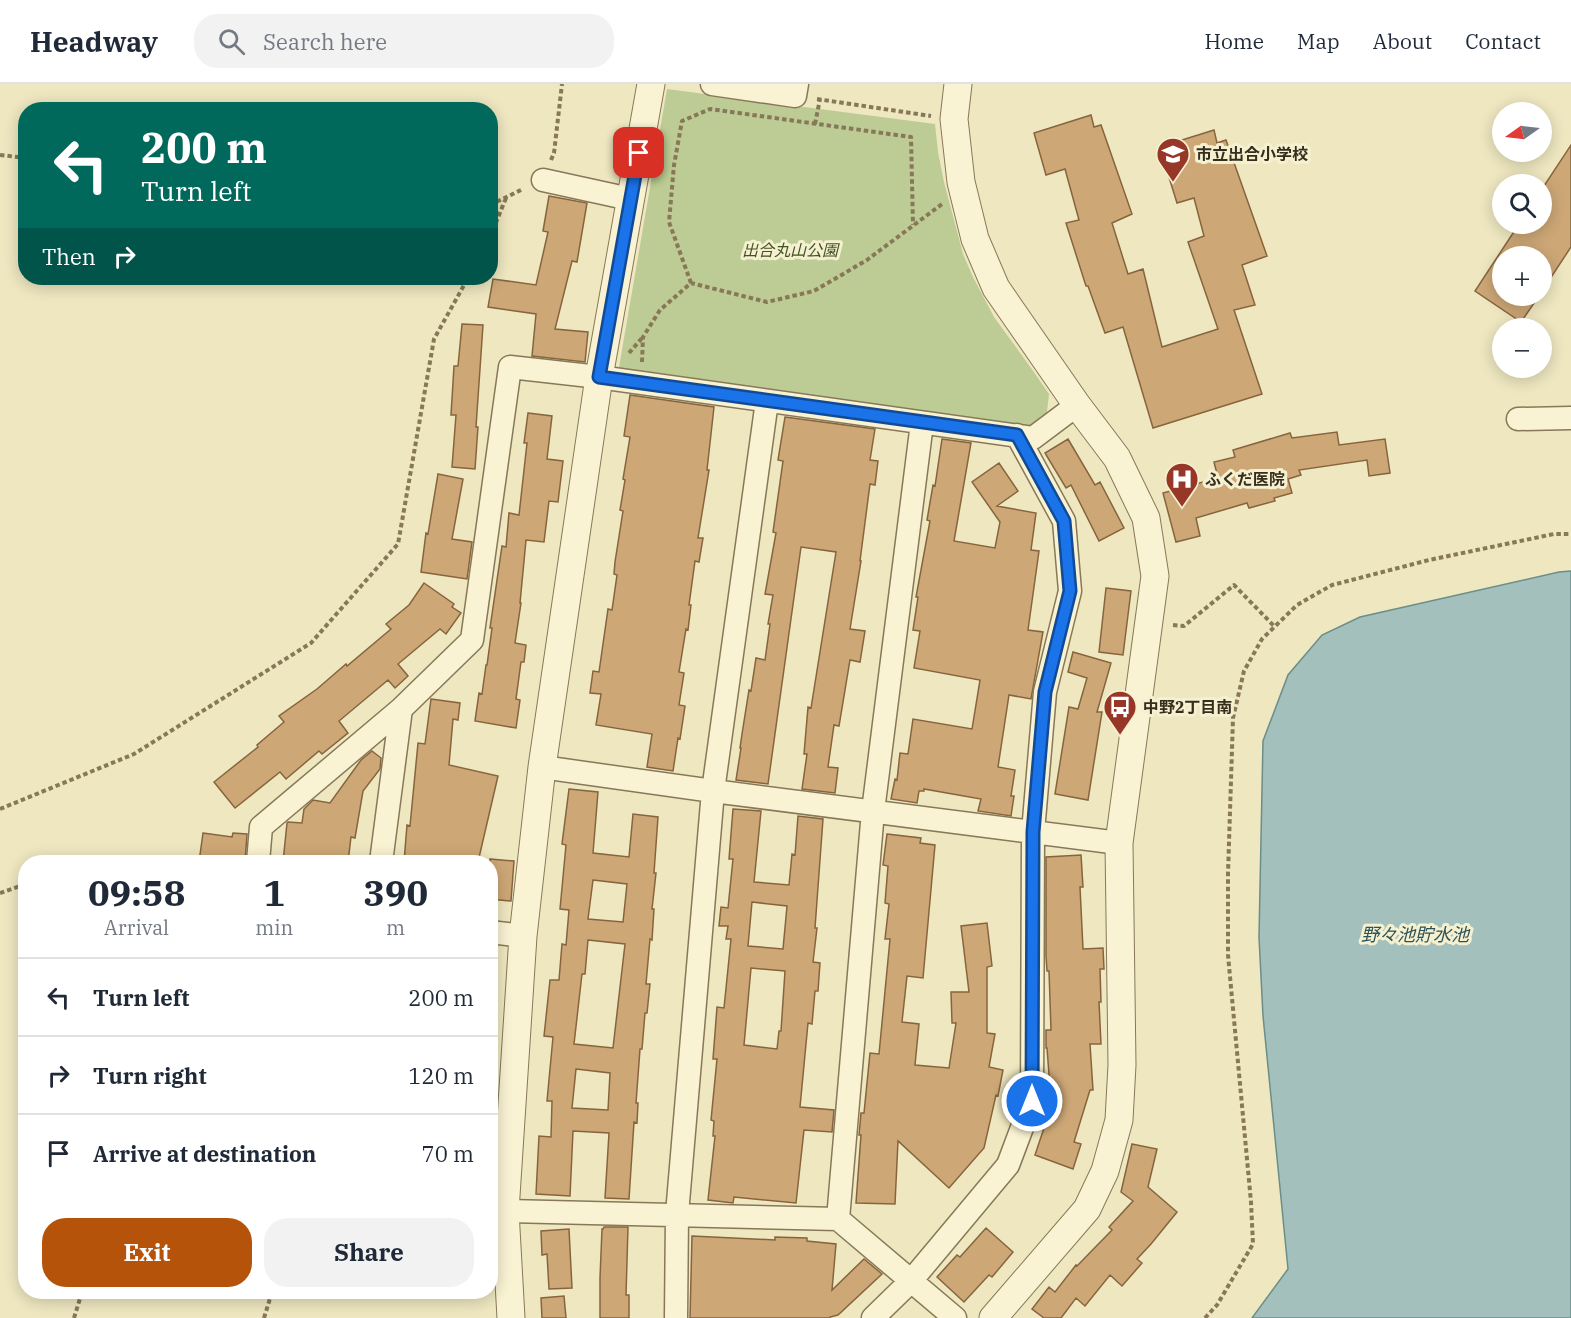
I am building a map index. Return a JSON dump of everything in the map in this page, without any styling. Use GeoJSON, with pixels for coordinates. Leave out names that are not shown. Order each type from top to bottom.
{"type":"FeatureCollection","features":[{"type":"Feature","properties":{"kind":"street"},"geometry":{"type":"LineString","coordinates":[[511,1318],[505,1210],[523,936],[542,767],[599,377],[651,84]]}},
{"type":"Feature","properties":{"kind":"street"},"geometry":{"type":"LineString","coordinates":[[712,84],[796,90]]}},
{"type":"Feature","properties":{"kind":"street"},"geometry":{"type":"LineString","coordinates":[[958,84],[954,119],[963,189],[975,239],[996,288],[1077,405],[1117,458],[1146,518],[1155,576],[1119,843],[1122,1065],[1119,1120],[1105,1171],[1087,1209],[993,1318]]}},
{"type":"Feature","properties":{"kind":"street"},"geometry":{"type":"LineString","coordinates":[[543,180],[630,199]]}},
{"type":"Feature","properties":{"kind":"street"},"geometry":{"type":"LineString","coordinates":[[259,855],[261,827],[401,710],[472,640],[510,367],[599,377],[1033,438],[1077,405]]}},
{"type":"Feature","properties":{"kind":"street"},"geometry":{"type":"LineString","coordinates":[[676,1318],[677,1214],[713,791],[767,401]]}},
{"type":"Feature","properties":{"kind":"street"},"geometry":{"type":"LineString","coordinates":[[1518,419],[1571,418]]}},
{"type":"Feature","properties":{"kind":"street"},"geometry":{"type":"LineString","coordinates":[[838,1219],[873,811],[922,423]]}},
{"type":"Feature","properties":{"kind":"street"},"geometry":{"type":"LineString","coordinates":[[873,1318],[911,1281],[1008,1165],[1032,1101],[1033,832],[1045,692],[1070,591],[1064,521],[1017,435]]}},
{"type":"Feature","properties":{"kind":"street"},"geometry":{"type":"LineString","coordinates":[[382,855],[401,710]]}},
{"type":"Feature","properties":{"kind":"street"},"geometry":{"type":"LineString","coordinates":[[542,767],[1119,843]]}},
{"type":"Feature","properties":{"kind":"street"},"geometry":{"type":"LineString","coordinates":[[498,933],[523,936]]}},
{"type":"Feature","properties":{"kind":"street"},"geometry":{"type":"LineString","coordinates":[[505,1210],[838,1219],[954,1318]]}},
{"type":"Feature","properties":{"kind":"path"},"geometry":{"type":"LineString","coordinates":[[498,201],[543,180],[554,153],[562,84]]}},
{"type":"Feature","properties":{"kind":"path"},"geometry":{"type":"LineString","coordinates":[[796,90],[820,99],[954,119]]}},
{"type":"Feature","properties":{"kind":"path"},"geometry":{"type":"LineString","coordinates":[[814,124],[820,99]]}},
{"type":"Feature","properties":{"kind":"path"},"geometry":{"type":"LineString","coordinates":[[691,284],[669,222],[674,165],[682,121],[710,109],[911,137],[913,225]]}},
{"type":"Feature","properties":{"kind":"path"},"geometry":{"type":"LineString","coordinates":[[0,154],[18,157]]}},
{"type":"Feature","properties":{"kind":"path"},"geometry":{"type":"LineString","coordinates":[[691,284],[768,302],[814,291],[867,260],[963,189]]}},
{"type":"Feature","properties":{"kind":"path"},"geometry":{"type":"LineString","coordinates":[[498,217],[506,197]]}},
{"type":"Feature","properties":{"kind":"path"},"geometry":{"type":"LineString","coordinates":[[641,383],[643,338],[660,310],[691,284]]}},
{"type":"Feature","properties":{"kind":"path"},"geometry":{"type":"LineString","coordinates":[[0,809],[134,754],[311,643],[398,544],[434,339],[464,285]]}},
{"type":"Feature","properties":{"kind":"path"},"geometry":{"type":"LineString","coordinates":[[1205,1318],[1217,1305],[1253,1244],[1228,955],[1233,717],[1244,671],[1262,639],[1297,605],[1332,585],[1429,560],[1554,534],[1571,534]]}},
{"type":"Feature","properties":{"kind":"path"},"geometry":{"type":"LineString","coordinates":[[1149,622],[1184,626],[1234,585],[1275,627]]}},
{"type":"Feature","properties":{"kind":"path"},"geometry":{"type":"LineString","coordinates":[[0,893],[18,887]]}},
{"type":"Feature","properties":{"kind":"path"},"geometry":{"type":"LineString","coordinates":[[74,1318],[80,1299]]}},
{"type":"Feature","properties":{"kind":"path"},"geometry":{"type":"LineString","coordinates":[[264,1318],[270,1299]]}},
{"type":"Feature","properties":{"kind":"green space","name":"出合丸山公園"},"geometry":{"type":"Polygon","coordinates":[[[667,89],[935,124],[944,182],[963,254],[994,317],[1049,394],[1047,412],[1031,426],[618,373],[667,89]]]}},
{"type":"Feature","properties":{"kind":"water","name":"野々池貯水池"},"geometry":{"type":"Polygon","coordinates":[[[1571,571],[1571,1318],[1252,1318],[1288,1269],[1263,1016],[1259,937],[1263,741],[1288,675],[1322,635],[1360,617],[1571,571]]]}},
{"type":"Feature","properties":{"kind":"building"},"geometry":{"type":"Polygon","coordinates":[[[1091,115],[1094,127],[1101,125],[1132,214],[1112,223],[1128,274],[1143,269],[1162,347],[1218,329],[1188,242],[1204,236],[1194,198],[1177,203],[1163,158],[1186,152],[1182,140],[1214,130],[1217,143],[1226,140],[1267,256],[1242,265],[1255,305],[1234,310],[1262,394],[1153,428],[1123,327],[1105,333],[1088,286],[1086,286],[1066,223],[1079,220],[1065,169],[1046,175],[1034,133],[1091,115]]]}},
{"type":"Feature","properties":{"kind":"building"},"geometry":{"type":"Polygon","coordinates":[[[1571,145],[1571,247],[1552,276],[1552,246],[1505,246],[1512,234],[1552,234],[1552,174],[1571,145]]]}},
{"type":"Feature","properties":{"kind":"building"},"geometry":{"type":"Polygon","coordinates":[[[549,196],[587,203],[577,262],[572,261],[555,329],[588,332],[585,362],[532,356],[536,314],[488,307],[492,285],[498,285],[498,280],[536,285],[548,232],[543,231],[549,196]]]}},
{"type":"Feature","properties":{"kind":"building"},"geometry":{"type":"Polygon","coordinates":[[[1492,265],[1492,302],[1475,291],[1492,265]]]}},
{"type":"Feature","properties":{"kind":"building"},"geometry":{"type":"Polygon","coordinates":[[[1497,306],[1532,306],[1524,318],[1515,318],[1497,306]]]}},
{"type":"Feature","properties":{"kind":"building"},"geometry":{"type":"Polygon","coordinates":[[[462,324],[483,325],[475,469],[452,467],[456,415],[451,415],[454,366],[458,366],[462,324]]]}},
{"type":"Feature","properties":{"kind":"building"},"geometry":{"type":"Polygon","coordinates":[[[630,395],[714,407],[707,470],[709,470],[698,538],[703,538],[699,562],[695,561],[688,630],[686,629],[679,672],[684,673],[679,705],[685,706],[673,771],[647,767],[652,734],[596,725],[601,694],[590,693],[593,671],[599,672],[608,609],[612,610],[617,575],[614,574],[623,511],[620,510],[625,480],[623,479],[630,437],[624,436],[630,395]]]}},
{"type":"Feature","properties":{"kind":"building"},"geometry":{"type":"Polygon","coordinates":[[[528,413],[552,416],[547,459],[563,461],[558,502],[549,501],[544,542],[526,540],[515,643],[526,645],[524,662],[521,662],[516,699],[520,700],[516,728],[475,721],[479,693],[482,694],[487,665],[492,628],[490,628],[502,546],[506,547],[509,513],[519,515],[528,413]]]}},
{"type":"Feature","properties":{"kind":"building"},"geometry":{"type":"Polygon","coordinates":[[[785,417],[875,429],[870,460],[878,461],[875,485],[870,484],[850,629],[865,631],[860,662],[850,660],[839,726],[834,725],[828,767],[838,768],[835,793],[802,789],[807,754],[804,754],[808,707],[811,708],[836,552],[801,547],[768,784],[736,780],[749,690],[751,691],[756,658],[765,660],[770,624],[768,624],[773,595],[765,594],[776,533],[773,532],[783,461],[778,460],[785,417]]]}},
{"type":"Feature","properties":{"kind":"building"},"geometry":{"type":"Polygon","coordinates":[[[1337,432],[1339,445],[1385,439],[1390,473],[1369,476],[1367,460],[1299,470],[1301,475],[1288,479],[1292,493],[1274,498],[1275,501],[1249,508],[1247,503],[1196,518],[1200,536],[1176,542],[1163,493],[1218,478],[1214,462],[1235,457],[1233,450],[1290,433],[1292,438],[1337,432]]]}},
{"type":"Feature","properties":{"kind":"building"},"geometry":{"type":"Polygon","coordinates":[[[942,439],[971,443],[954,541],[995,548],[1000,522],[972,482],[999,463],[1018,491],[997,506],[1036,513],[1031,550],[1039,551],[1028,630],[1043,632],[1031,699],[1009,695],[998,767],[1015,770],[1011,816],[978,811],[981,799],[924,789],[924,791],[919,791],[917,803],[891,799],[895,779],[897,780],[900,753],[908,754],[913,719],[972,729],[980,680],[914,668],[920,631],[913,630],[918,597],[916,597],[942,439]]]}},
{"type":"Feature","properties":{"kind":"building"},"geometry":{"type":"Polygon","coordinates":[[[1068,439],[1095,485],[1100,482],[1124,528],[1099,541],[1071,485],[1066,488],[1045,453],[1068,439]]]}},
{"type":"Feature","properties":{"kind":"building"},"geometry":{"type":"Polygon","coordinates":[[[438,474],[463,479],[452,539],[472,542],[467,579],[421,572],[438,474]]]}},
{"type":"Feature","properties":{"kind":"building"},"geometry":{"type":"Polygon","coordinates":[[[424,583],[454,604],[452,607],[461,613],[446,634],[440,629],[398,664],[408,676],[395,688],[388,680],[339,721],[348,733],[322,754],[319,751],[286,779],[280,772],[235,808],[214,782],[258,747],[257,745],[284,722],[279,716],[317,689],[346,664],[347,666],[391,629],[386,624],[409,605],[424,583]]]}},
{"type":"Feature","properties":{"kind":"building"},"geometry":{"type":"Polygon","coordinates":[[[1106,588],[1131,591],[1123,655],[1099,652],[1106,588]]]}},
{"type":"Feature","properties":{"kind":"building"},"geometry":{"type":"Polygon","coordinates":[[[1073,652],[1111,663],[1097,712],[1102,712],[1088,800],[1055,794],[1069,707],[1078,709],[1087,678],[1068,672],[1073,652]]]}},
{"type":"Feature","properties":{"kind":"building"},"geometry":{"type":"Polygon","coordinates":[[[431,699],[460,703],[458,720],[453,719],[449,765],[498,776],[480,855],[405,855],[407,825],[410,826],[418,743],[425,744],[431,699]]]}},
{"type":"Feature","properties":{"kind":"building"},"geometry":{"type":"Polygon","coordinates":[[[372,751],[381,758],[380,769],[363,791],[355,838],[351,837],[349,855],[284,855],[287,823],[302,823],[304,809],[313,800],[330,803],[361,760],[372,751]]]}},
{"type":"Feature","properties":{"kind":"building"},"geometry":{"type":"Polygon","coordinates":[[[569,789],[598,792],[593,853],[629,857],[633,814],[658,817],[652,940],[650,939],[646,984],[650,984],[642,1049],[640,1049],[636,1103],[638,1103],[637,1123],[634,1122],[629,1199],[605,1198],[609,1133],[573,1131],[570,1196],[536,1194],[539,1136],[551,1137],[552,1101],[547,1101],[553,1037],[544,1036],[550,980],[559,980],[562,944],[566,945],[569,910],[560,909],[566,845],[562,844],[569,789]],[[593,880],[588,919],[623,922],[627,884],[593,880]],[[588,940],[585,974],[582,974],[574,1044],[613,1048],[625,944],[588,940]],[[576,1069],[572,1108],[608,1110],[610,1073],[576,1069]]]}},
{"type":"Feature","properties":{"kind":"building"},"geometry":{"type":"Polygon","coordinates":[[[733,809],[761,811],[754,882],[789,885],[792,854],[795,855],[798,816],[823,819],[813,962],[820,963],[818,991],[815,991],[812,1024],[808,1023],[800,1107],[834,1110],[832,1132],[804,1130],[796,1203],[734,1197],[733,1203],[708,1200],[715,1136],[713,1136],[714,1121],[711,1120],[717,1059],[713,1059],[717,1007],[724,1008],[731,939],[726,939],[728,926],[719,926],[721,907],[728,908],[733,859],[729,859],[733,809]],[[752,902],[748,946],[783,949],[787,906],[752,902]],[[751,968],[744,1045],[777,1049],[779,1031],[781,1031],[785,971],[751,968]]]}},
{"type":"Feature","properties":{"kind":"building"},"geometry":{"type":"Polygon","coordinates":[[[203,833],[232,837],[233,833],[247,834],[246,855],[200,855],[203,833]]]}},
{"type":"Feature","properties":{"kind":"building"},"geometry":{"type":"Polygon","coordinates":[[[887,834],[921,838],[920,843],[935,845],[923,978],[907,976],[902,1022],[919,1024],[915,1065],[949,1068],[956,1023],[952,1023],[951,992],[969,992],[961,926],[987,923],[992,966],[987,967],[987,1033],[995,1034],[989,1067],[1003,1070],[984,1148],[949,1188],[898,1141],[895,1204],[856,1203],[861,1113],[864,1113],[870,1053],[879,1054],[890,939],[885,939],[889,904],[885,903],[888,866],[883,865],[887,834]]]}},
{"type":"Feature","properties":{"kind":"building"},"geometry":{"type":"Polygon","coordinates":[[[1081,855],[1083,949],[1103,948],[1104,969],[1100,969],[1101,1044],[1090,1044],[1093,1090],[1090,1090],[1074,1142],[1081,1144],[1073,1169],[1035,1155],[1051,1101],[1046,1048],[1046,1030],[1051,1030],[1049,971],[1047,971],[1046,956],[1046,857],[1081,855]]]}},
{"type":"Feature","properties":{"kind":"building"},"geometry":{"type":"Polygon","coordinates":[[[498,860],[514,861],[511,901],[498,900],[498,860]]]}},
{"type":"Feature","properties":{"kind":"building"},"geometry":{"type":"Polygon","coordinates":[[[1132,1144],[1157,1149],[1148,1187],[1177,1212],[1137,1259],[1142,1263],[1122,1286],[1110,1275],[1085,1306],[1076,1298],[1061,1318],[1044,1318],[1032,1309],[1049,1287],[1055,1292],[1076,1265],[1112,1230],[1109,1227],[1133,1201],[1121,1192],[1132,1144]]]}},
{"type":"Feature","properties":{"kind":"building"},"geometry":{"type":"Polygon","coordinates":[[[604,1227],[628,1227],[626,1295],[629,1295],[629,1318],[600,1318],[602,1229],[604,1227]]]}},
{"type":"Feature","properties":{"kind":"building"},"geometry":{"type":"Polygon","coordinates":[[[986,1228],[1013,1252],[992,1277],[989,1275],[964,1302],[937,1277],[957,1255],[960,1257],[986,1228]]]}},
{"type":"Feature","properties":{"kind":"building"},"geometry":{"type":"Polygon","coordinates":[[[569,1229],[572,1288],[549,1289],[547,1254],[542,1255],[541,1231],[569,1229]]]}},
{"type":"Feature","properties":{"kind":"building"},"geometry":{"type":"Polygon","coordinates":[[[692,1236],[775,1240],[775,1237],[807,1238],[807,1241],[836,1244],[832,1290],[864,1259],[882,1274],[838,1315],[830,1318],[690,1318],[692,1236]]]}},
{"type":"Feature","properties":{"kind":"building"},"geometry":{"type":"Polygon","coordinates":[[[564,1296],[566,1318],[542,1318],[541,1298],[564,1296]]]}},
{"type":"Feature","properties":{"kind":"place","name":"市立出合小学校"},"geometry":{"type":"Point","coordinates":[1173,183]}},
{"type":"Feature","properties":{"kind":"place","name":"ふくだ医院"},"geometry":{"type":"Point","coordinates":[1182,508]}},
{"type":"Feature","properties":{"kind":"place","name":"中野2丁目南"},"geometry":{"type":"Point","coordinates":[1120,736]}},
{"type":"Feature","properties":{"kind":"route"},"geometry":{"type":"LineString","coordinates":[[639,153],[599,377],[1017,435],[1064,521],[1070,591],[1045,692],[1033,832],[1032,1101]]}}]}
